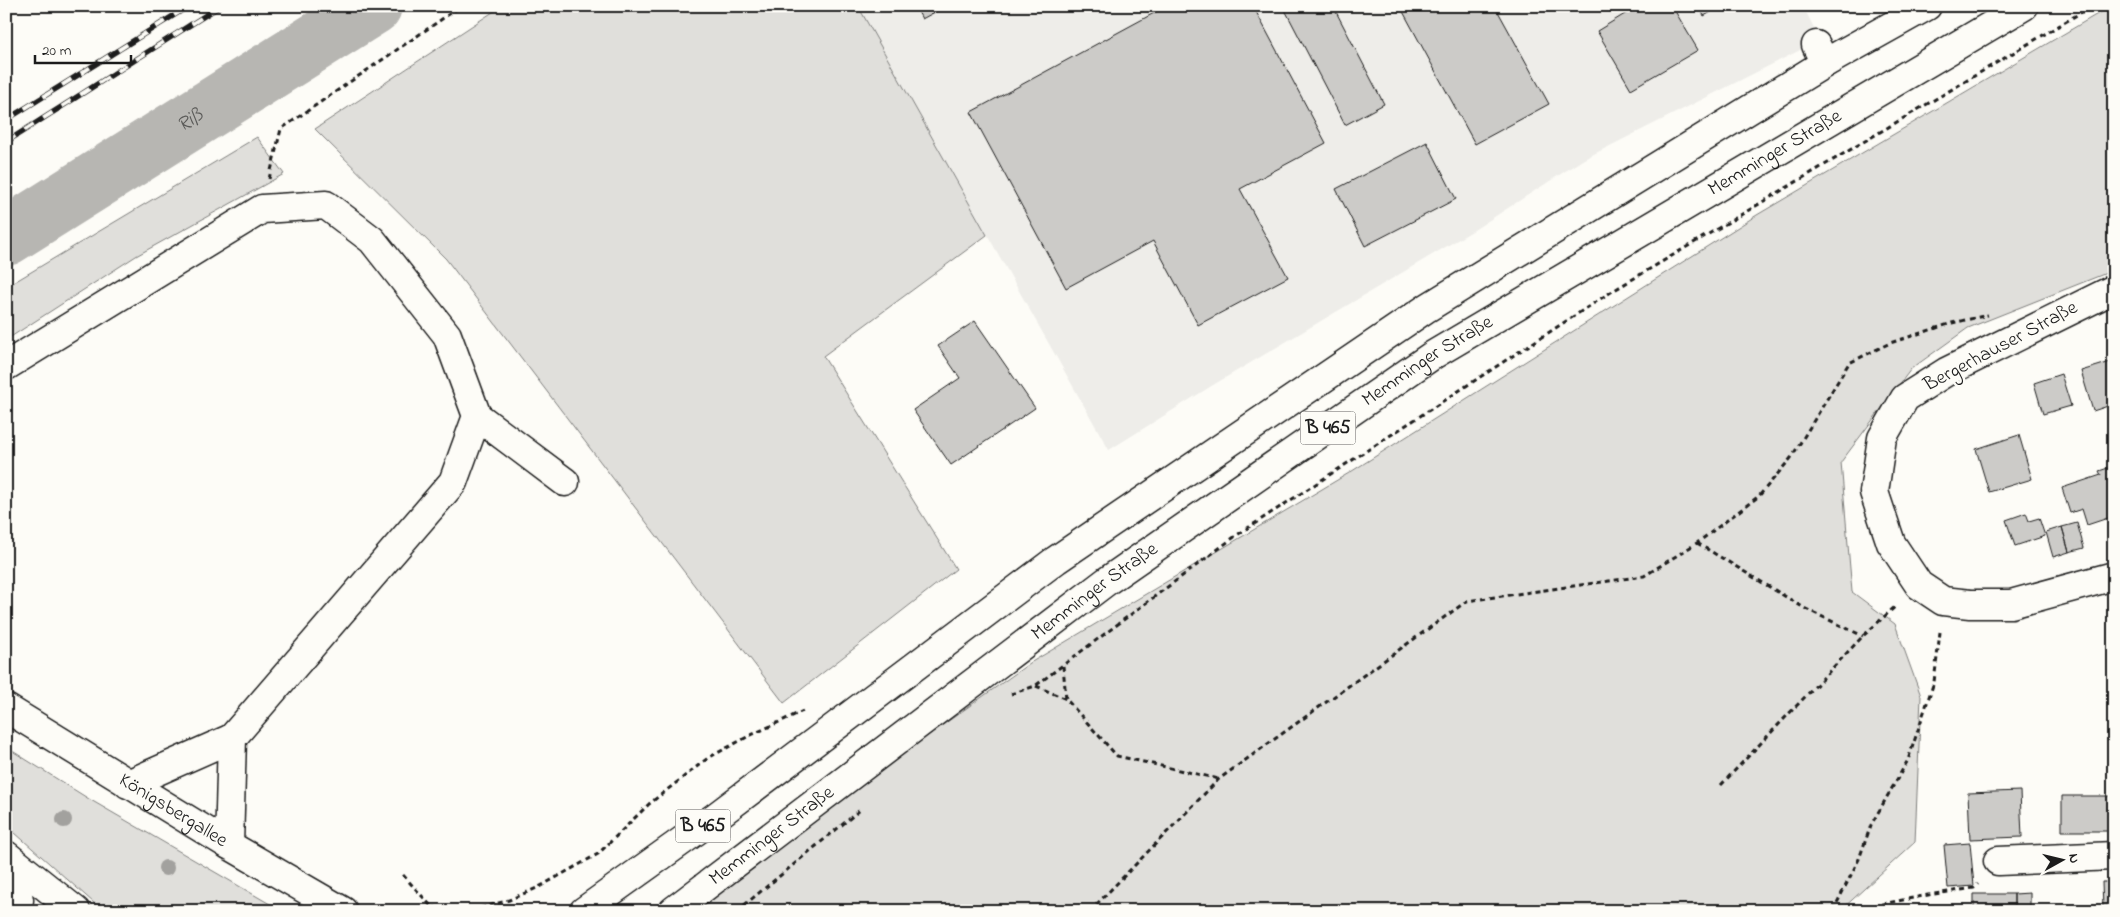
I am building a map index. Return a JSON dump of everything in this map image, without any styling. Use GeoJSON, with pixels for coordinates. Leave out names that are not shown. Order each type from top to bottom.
{"type":"FeatureCollection","features":[{"type":"Feature","properties":{"kind":"main road","name":"B 465"},"geometry":{"type":"LineString","coordinates":[[589,907],[714,818],[1056,560],[1427,308],[1820,54],[1927,6]]}},
{"type":"Feature","properties":{"kind":"main road","name":"Memminger Straße"},"geometry":{"type":"LineString","coordinates":[[673,911],[1107,581],[1433,355],[2024,6]]}},
{"type":"Feature","properties":{"kind":"main road"},"geometry":{"type":"LineString","coordinates":[[6,366],[262,209],[326,205],[372,240],[447,335],[477,416],[565,482]]}},
{"type":"Feature","properties":{"kind":"main road","name":"Bergerhauser Straße"},"geometry":{"type":"LineString","coordinates":[[2114,289],[1946,372],[1905,398],[1882,438],[1874,492],[1891,543],[1919,584],[1943,601],[1970,604],[2011,604],[2114,576]]}},
{"type":"Feature","properties":{"kind":"main road"},"geometry":{"type":"LineString","coordinates":[[128,784],[232,738],[453,482],[477,416]]}},
{"type":"Feature","properties":{"kind":"main road","name":"Königsbergallee"},"geometry":{"type":"LineString","coordinates":[[6,708],[229,845],[343,911]]}},
{"type":"Feature","properties":{"kind":"main road"},"geometry":{"type":"LineString","coordinates":[[229,845],[232,738]]}},
{"type":"Feature","properties":{"kind":"main road"},"geometry":{"type":"LineString","coordinates":[[1998,861],[2069,856],[2114,856]]}},
{"type":"Feature","properties":{"kind":"main road"},"geometry":{"type":"LineString","coordinates":[[9,857],[19,900],[17,911]]}},
{"type":"Feature","properties":{"kind":"main road"},"geometry":{"type":"LineString","coordinates":[[9,857],[76,911]]}},
{"type":"Feature","properties":{"kind":"main road"},"geometry":{"type":"LineString","coordinates":[[568,911],[589,907]]}},
{"type":"Feature","properties":{"kind":"path"},"geometry":{"type":"LineString","coordinates":[[262,209],[281,129],[461,6]]}},
{"type":"Feature","properties":{"kind":"path"},"geometry":{"type":"LineString","coordinates":[[1004,697],[1035,686],[1237,535],[1611,292],[2092,6]]}},
{"type":"Feature","properties":{"kind":"path"},"geometry":{"type":"LineString","coordinates":[[1090,911],[1219,779],[1467,601],[1644,576],[1697,543],[1759,496],[1791,458],[1849,363],[1890,343],[1952,323],[1997,313]]}},
{"type":"Feature","properties":{"kind":"path"},"geometry":{"type":"LineString","coordinates":[[1697,543],[1806,609],[1863,636]]}},
{"type":"Feature","properties":{"kind":"path"},"geometry":{"type":"LineString","coordinates":[[1721,786],[1863,636],[1919,584]]}},
{"type":"Feature","properties":{"kind":"path"},"geometry":{"type":"LineString","coordinates":[[1833,911],[1859,859],[1872,825],[1908,760],[1934,682],[1943,601]]}},
{"type":"Feature","properties":{"kind":"path"},"geometry":{"type":"LineString","coordinates":[[1063,666],[1066,699]]}},
{"type":"Feature","properties":{"kind":"path"},"geometry":{"type":"LineString","coordinates":[[1035,686],[1066,699],[1117,756],[1219,779]]}},
{"type":"Feature","properties":{"kind":"path"},"geometry":{"type":"LineString","coordinates":[[736,911],[866,805]]}},
{"type":"Feature","properties":{"kind":"path"},"geometry":{"type":"LineString","coordinates":[[1846,911],[1974,888],[1998,861]]}},
{"type":"Feature","properties":{"kind":"path"},"geometry":{"type":"LineString","coordinates":[[403,875],[431,906],[440,911]]}},
{"type":"Feature","properties":{"kind":"shaded area"},"geometry":{"type":"Polygon","coordinates":[[[502,6],[858,6],[987,235],[823,356],[956,569],[784,703],[446,259],[315,129],[502,6]]]}},
{"type":"Feature","properties":{"kind":"shaded area"},"geometry":{"type":"Polygon","coordinates":[[[858,6],[1803,6],[1820,40],[1584,159],[1474,230],[1213,385],[1109,450],[858,6]]]}},
{"type":"Feature","properties":{"kind":"shaded area"},"geometry":{"type":"Polygon","coordinates":[[[2111,6],[2114,6],[2114,270],[1968,328],[1911,369],[1841,462],[1852,592],[1895,624],[1921,696],[1915,842],[1840,911],[694,911],[871,776],[1030,663],[1349,473],[1757,215],[2111,6]]]}},
{"type":"Feature","properties":{"kind":"shaded area"},"geometry":{"type":"Polygon","coordinates":[[[257,137],[284,174],[136,256],[6,340],[6,287],[257,137]]]}},
{"type":"Feature","properties":{"kind":"shaded area"},"geometry":{"type":"Polygon","coordinates":[[[6,747],[89,799],[282,911],[103,911],[6,825],[6,747]]]}},
{"type":"Feature","properties":{"kind":"building"},"geometry":{"type":"Polygon","coordinates":[[[915,6],[946,6],[922,19],[915,6]]]}},
{"type":"Feature","properties":{"kind":"building"},"geometry":{"type":"Polygon","coordinates":[[[1167,6],[1253,6],[1326,143],[1240,189],[1288,277],[1198,325],[1153,241],[1066,288],[971,112],[1167,6]]]}},
{"type":"Feature","properties":{"kind":"building"},"geometry":{"type":"Polygon","coordinates":[[[1283,6],[1333,6],[1384,104],[1345,125],[1283,6]]]}},
{"type":"Feature","properties":{"kind":"building"},"geometry":{"type":"Polygon","coordinates":[[[1400,6],[1495,6],[1549,104],[1475,144],[1400,6]]]}},
{"type":"Feature","properties":{"kind":"building"},"geometry":{"type":"Polygon","coordinates":[[[1638,6],[1672,6],[1698,50],[1631,89],[1597,31],[1638,6]]]}},
{"type":"Feature","properties":{"kind":"building"},"geometry":{"type":"Polygon","coordinates":[[[1699,6],[1722,6],[1704,16],[1699,6]]]}},
{"type":"Feature","properties":{"kind":"building"},"geometry":{"type":"Polygon","coordinates":[[[1427,142],[1456,199],[1365,246],[1336,189],[1427,142]]]}},
{"type":"Feature","properties":{"kind":"building"},"geometry":{"type":"Polygon","coordinates":[[[975,321],[1035,408],[951,465],[913,410],[960,378],[938,346],[975,321]]]}},
{"type":"Feature","properties":{"kind":"building"},"geometry":{"type":"Polygon","coordinates":[[[2114,361],[2114,404],[2093,411],[2081,371],[2114,361]]]}},
{"type":"Feature","properties":{"kind":"building"},"geometry":{"type":"Polygon","coordinates":[[[2061,374],[2071,406],[2043,414],[2034,383],[2061,374]]]}},
{"type":"Feature","properties":{"kind":"building"},"geometry":{"type":"Polygon","coordinates":[[[2019,435],[2032,479],[1989,492],[1976,449],[2019,435]]]}},
{"type":"Feature","properties":{"kind":"building"},"geometry":{"type":"Polygon","coordinates":[[[2111,467],[2114,472],[2114,516],[2087,525],[2082,509],[2070,513],[2062,488],[2101,475],[2099,471],[2111,467]]]}},
{"type":"Feature","properties":{"kind":"building"},"geometry":{"type":"Polygon","coordinates":[[[2026,513],[2029,521],[2039,518],[2045,536],[2015,546],[2006,520],[2026,513]]]}},
{"type":"Feature","properties":{"kind":"building"},"geometry":{"type":"Polygon","coordinates":[[[2077,523],[2084,548],[2069,552],[2062,527],[2077,523]]]}},
{"type":"Feature","properties":{"kind":"building"},"geometry":{"type":"Polygon","coordinates":[[[2062,527],[2069,552],[2053,557],[2046,532],[2062,527]]]}},
{"type":"Feature","properties":{"kind":"building"},"geometry":{"type":"Polygon","coordinates":[[[2020,791],[2022,837],[1970,839],[1968,793],[2020,791]]]}},
{"type":"Feature","properties":{"kind":"building"},"geometry":{"type":"Polygon","coordinates":[[[2062,796],[2113,796],[2113,831],[2062,831],[2062,796]]]}},
{"type":"Feature","properties":{"kind":"building"},"geometry":{"type":"Polygon","coordinates":[[[1970,843],[1974,886],[1948,888],[1944,845],[1970,843]]]}},
{"type":"Feature","properties":{"kind":"building"},"geometry":{"type":"Polygon","coordinates":[[[2102,882],[2114,882],[2114,908],[2103,908],[2102,882]]]}},
{"type":"Feature","properties":{"kind":"building"},"geometry":{"type":"Polygon","coordinates":[[[2030,893],[2030,911],[2014,911],[2014,894],[2030,893]]]}},
{"type":"Feature","properties":{"kind":"building"},"geometry":{"type":"Polygon","coordinates":[[[1974,894],[2014,894],[2014,911],[1974,911],[1974,894]]]}},
{"type":"Feature","properties":{"kind":"waterway","name":"Riß"},"geometry":{"type":"LineString","coordinates":[[6,237],[373,6]]}},
{"type":"Feature","properties":{"kind":"railway"},"geometry":{"type":"LineString","coordinates":[[6,120],[189,6]]}},
{"type":"Feature","properties":{"kind":"railway"},"geometry":{"type":"LineString","coordinates":[[6,142],[220,6]]}}]}
